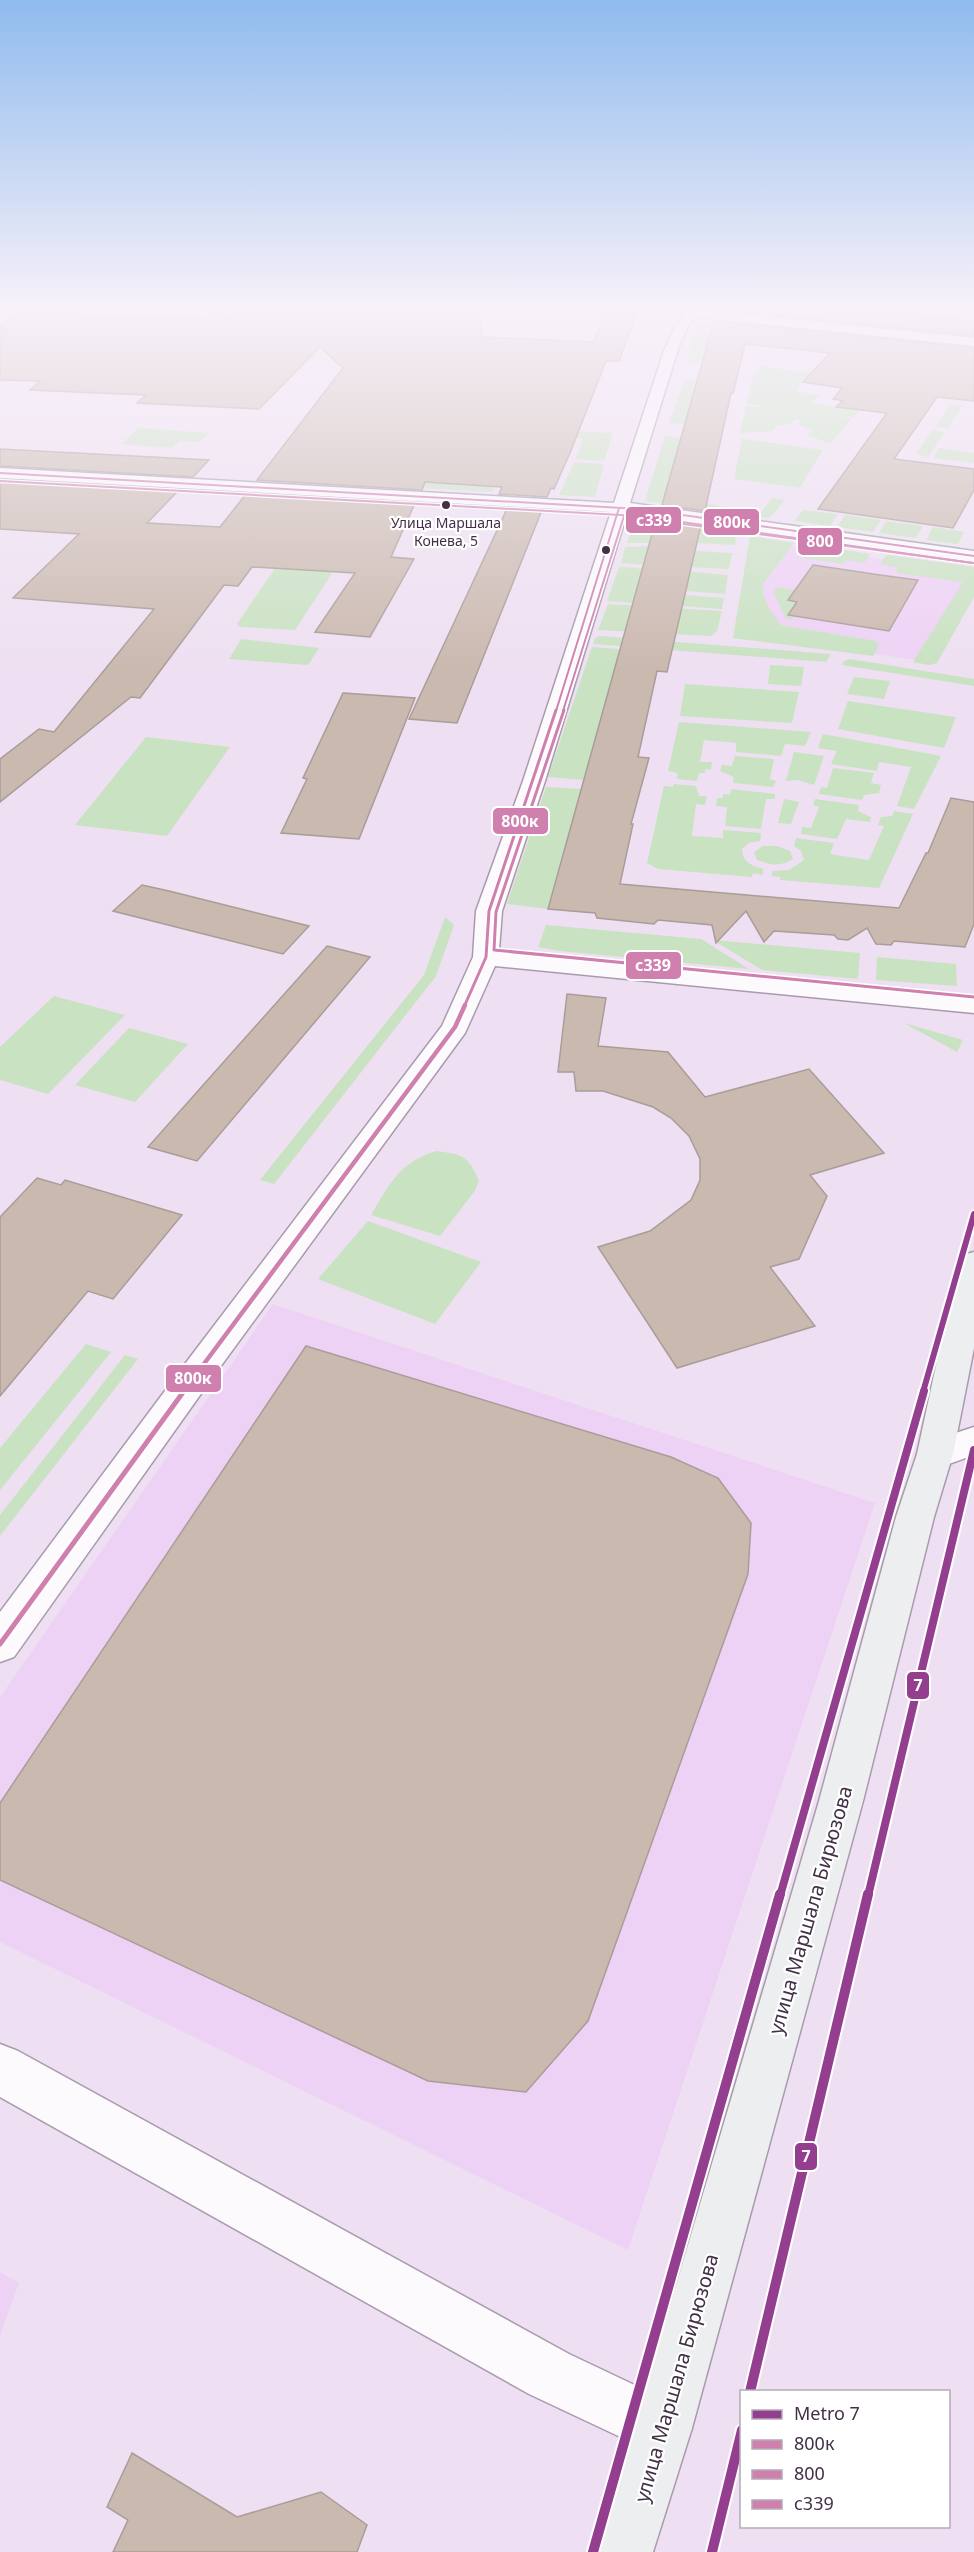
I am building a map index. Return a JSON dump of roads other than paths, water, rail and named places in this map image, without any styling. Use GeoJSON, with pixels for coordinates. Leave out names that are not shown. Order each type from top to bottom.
{"type":"FeatureCollection","features":[{"type":"Feature","properties":{"kind":"main road","name":"улица Маршала Бирюзова"},"geometry":{"type":"LineString","coordinates":[[623,2552],[663,2428],[841,1801],[915,1517],[955,1448],[974,1263]]}},
{"type":"Feature","properties":{"kind":"street"},"geometry":{"type":"LineString","coordinates":[[0,1644],[203,1365],[455,1027],[486,957],[489,911],[534,781],[644,430]]}},
{"type":"Feature","properties":{"kind":"street"},"geometry":{"type":"LineString","coordinates":[[0,473],[640,509],[974,556]]}},
{"type":"Feature","properties":{"kind":"street"},"geometry":{"type":"LineString","coordinates":[[486,957],[974,1005]]}},
{"type":"Feature","properties":{"kind":"street"},"geometry":{"type":"LineString","coordinates":[[0,2069],[549,2374],[663,2428]]}},
{"type":"Feature","properties":{"kind":"metro line","name":"7"},"geometry":{"type":"LineString","coordinates":[[593,2552],[974,1214]]}},
{"type":"Feature","properties":{"kind":"metro line","name":"7"},"geometry":{"type":"LineString","coordinates":[[750,2390],[974,1450]]}},
{"type":"Feature","properties":{"kind":"metro line","name":"7"},"geometry":{"type":"LineString","coordinates":[[712,2552],[740,2438]]}},
{"type":"Feature","properties":{"kind":"place","name":"Улица Маршала Конева, 5"},"geometry":{"type":"Point","coordinates":[446,505]}}]}
